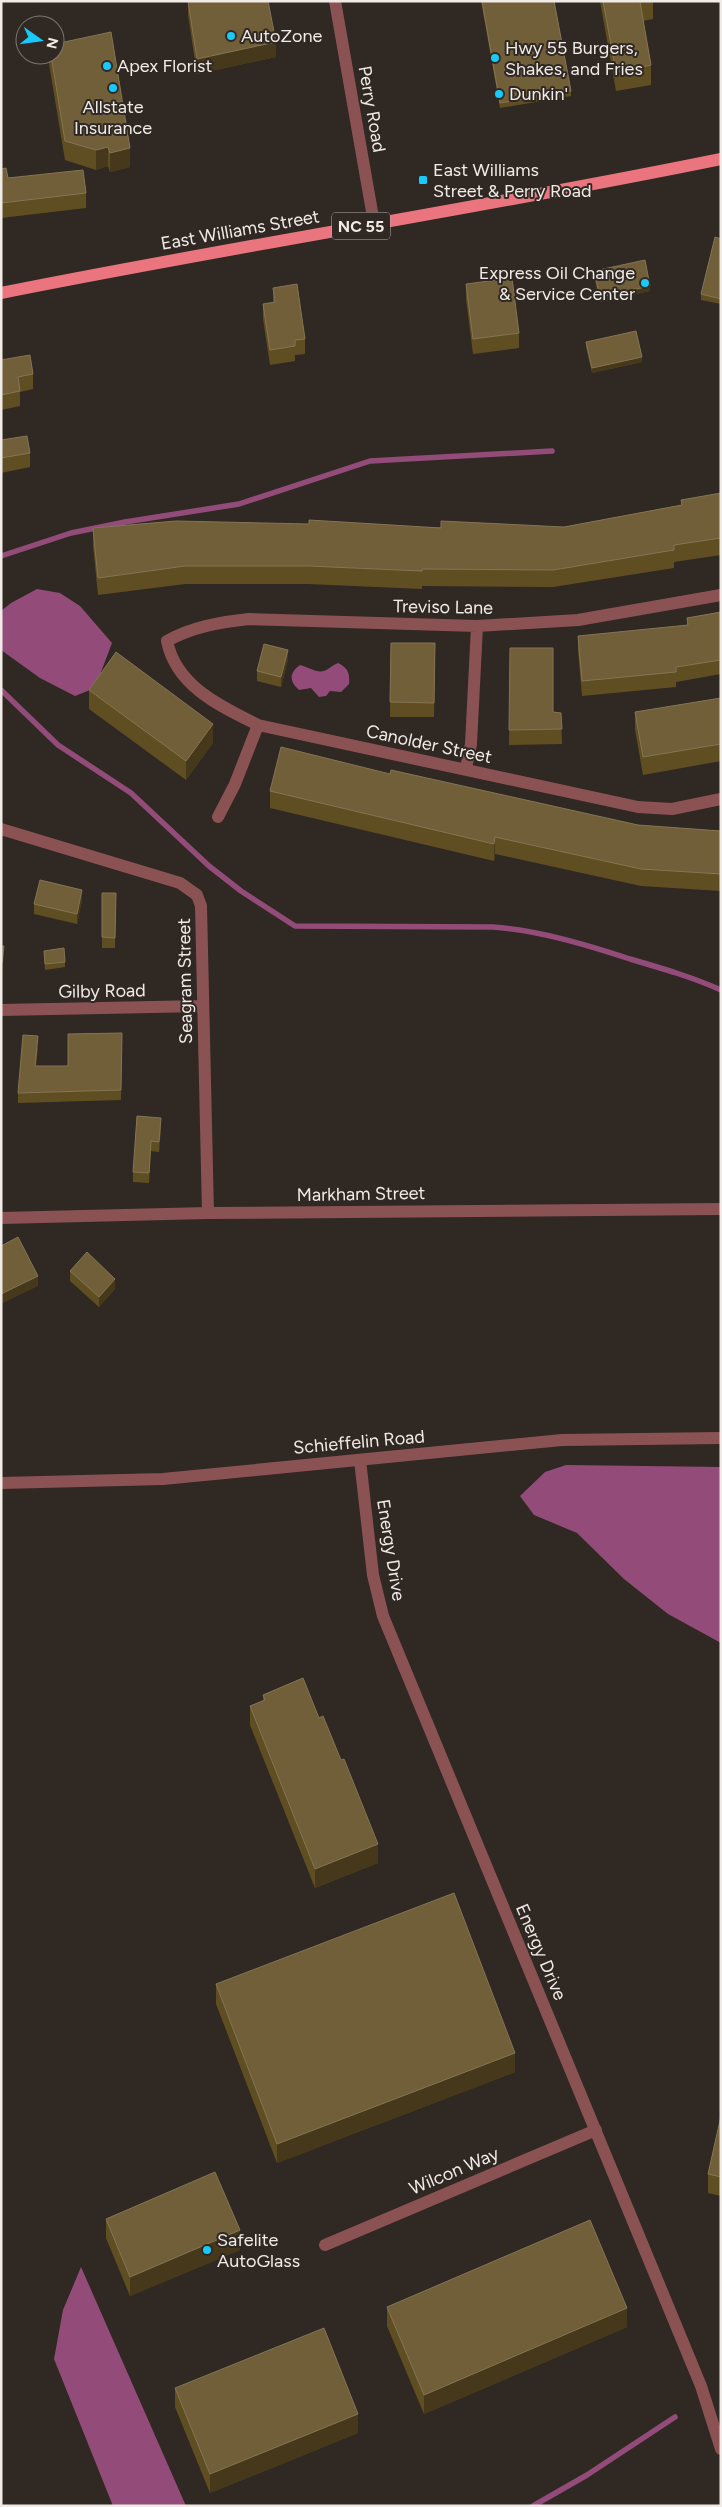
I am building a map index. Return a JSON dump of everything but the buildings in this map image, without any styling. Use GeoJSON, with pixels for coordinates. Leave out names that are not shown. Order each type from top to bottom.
{"type":"FeatureCollection","features":[{"type":"Feature","properties":{"kind":"main road","name":"East Williams Street"},"geometry":{"type":"LineString","coordinates":[[1,293],[374,223],[516,199],[721,159]]}},
{"type":"Feature","properties":{"kind":"street","name":"Perry Road"},"geometry":{"type":"LineString","coordinates":[[335,1],[374,223]]}},
{"type":"Feature","properties":{"kind":"street","name":"Treviso Lane"},"geometry":{"type":"LineString","coordinates":[[166,641],[185,631],[222,622],[249,619],[477,626],[578,620],[721,595]]}},
{"type":"Feature","properties":{"kind":"street"},"geometry":{"type":"LineString","coordinates":[[466,768],[472,744],[477,626]]}},
{"type":"Feature","properties":{"kind":"street","name":"Canolder Street"},"geometry":{"type":"LineString","coordinates":[[166,641],[170,657],[190,685],[234,713],[258,725],[466,768],[638,807],[672,809],[721,799]]}},
{"type":"Feature","properties":{"kind":"street"},"geometry":{"type":"LineString","coordinates":[[218,816],[235,784],[258,725]]}},
{"type":"Feature","properties":{"kind":"street","name":"Seagram Street"},"geometry":{"type":"LineString","coordinates":[[1,829],[151,873],[180,883],[197,895],[201,906],[208,1213]]}},
{"type":"Feature","properties":{"kind":"street","name":"Gilby Road"},"geometry":{"type":"LineString","coordinates":[[1,1010],[203,1006]]}},
{"type":"Feature","properties":{"kind":"street","name":"Markham Street"},"geometry":{"type":"LineString","coordinates":[[1,1218],[208,1213],[721,1208]]}},
{"type":"Feature","properties":{"kind":"street","name":"Schieffelin Road"},"geometry":{"type":"LineString","coordinates":[[1,1483],[163,1478],[562,1440],[721,1438]]}},
{"type":"Feature","properties":{"kind":"street","name":"Energy Drive"},"geometry":{"type":"LineString","coordinates":[[360,1460],[373,1575],[384,1616],[701,2386],[721,2449]]}},
{"type":"Feature","properties":{"kind":"street","name":"Wilcon Way"},"geometry":{"type":"LineString","coordinates":[[325,2244],[596,2130]]}},
{"type":"Feature","properties":{"kind":"shaded area"},"geometry":{"type":"Polygon","coordinates":[[[37,589],[60,593],[80,606],[112,643],[95,688],[75,696],[40,678],[1,650],[1,611],[11,603],[37,589]]]}},
{"type":"Feature","properties":{"kind":"shaded area"},"geometry":{"type":"Polygon","coordinates":[[[338,663],[348,671],[349,677],[349,684],[341,692],[330,691],[326,696],[319,697],[311,688],[299,690],[293,683],[292,674],[300,665],[315,671],[321,671],[338,663]]]}},
{"type":"Feature","properties":{"kind":"shaded area"},"geometry":{"type":"Polygon","coordinates":[[[566,1465],[721,1467],[721,1643],[668,1614],[624,1579],[577,1533],[534,1515],[520,1496],[545,1472],[566,1465]]]}},
{"type":"Feature","properties":{"kind":"shaded area"},"geometry":{"type":"Polygon","coordinates":[[[81,2267],[186,2506],[113,2506],[54,2359],[63,2310],[81,2267]]]}},
{"type":"Feature","properties":{"kind":"waterway"},"geometry":{"type":"LineString","coordinates":[[1,556],[71,533],[125,522],[239,504],[370,461],[552,451]]}},
{"type":"Feature","properties":{"kind":"waterway"},"geometry":{"type":"LineString","coordinates":[[1,690],[58,745],[131,793],[209,866],[241,891],[295,926],[493,927],[511,929],[579,943],[676,973],[721,990]]}},
{"type":"Feature","properties":{"kind":"waterway"},"geometry":{"type":"LineString","coordinates":[[533,2506],[587,2475],[675,2417]]}},
{"type":"Feature","properties":{"kind":"place","name":"AutoZone"},"geometry":{"type":"Point","coordinates":[231,36]}},
{"type":"Feature","properties":{"kind":"place","name":"Hwy 55 Burgers, Shakes, and Fries"},"geometry":{"type":"Point","coordinates":[495,58]}},
{"type":"Feature","properties":{"kind":"place","name":"Apex Florist"},"geometry":{"type":"Point","coordinates":[107,66]}},
{"type":"Feature","properties":{"kind":"place","name":"Allstate Insurance"},"geometry":{"type":"Point","coordinates":[113,88]}},
{"type":"Feature","properties":{"kind":"place","name":"Dunkin'"},"geometry":{"type":"Point","coordinates":[499,94]}},
{"type":"Feature","properties":{"kind":"place","name":"East Williams Street & Perry Road"},"geometry":{"type":"Point","coordinates":[423,180]}},
{"type":"Feature","properties":{"kind":"place","name":"Express Oil Change & Service Center"},"geometry":{"type":"Point","coordinates":[645,283]}},
{"type":"Feature","properties":{"kind":"place","name":"Safelite AutoGlass"},"geometry":{"type":"Point","coordinates":[207,2250]}}]}
